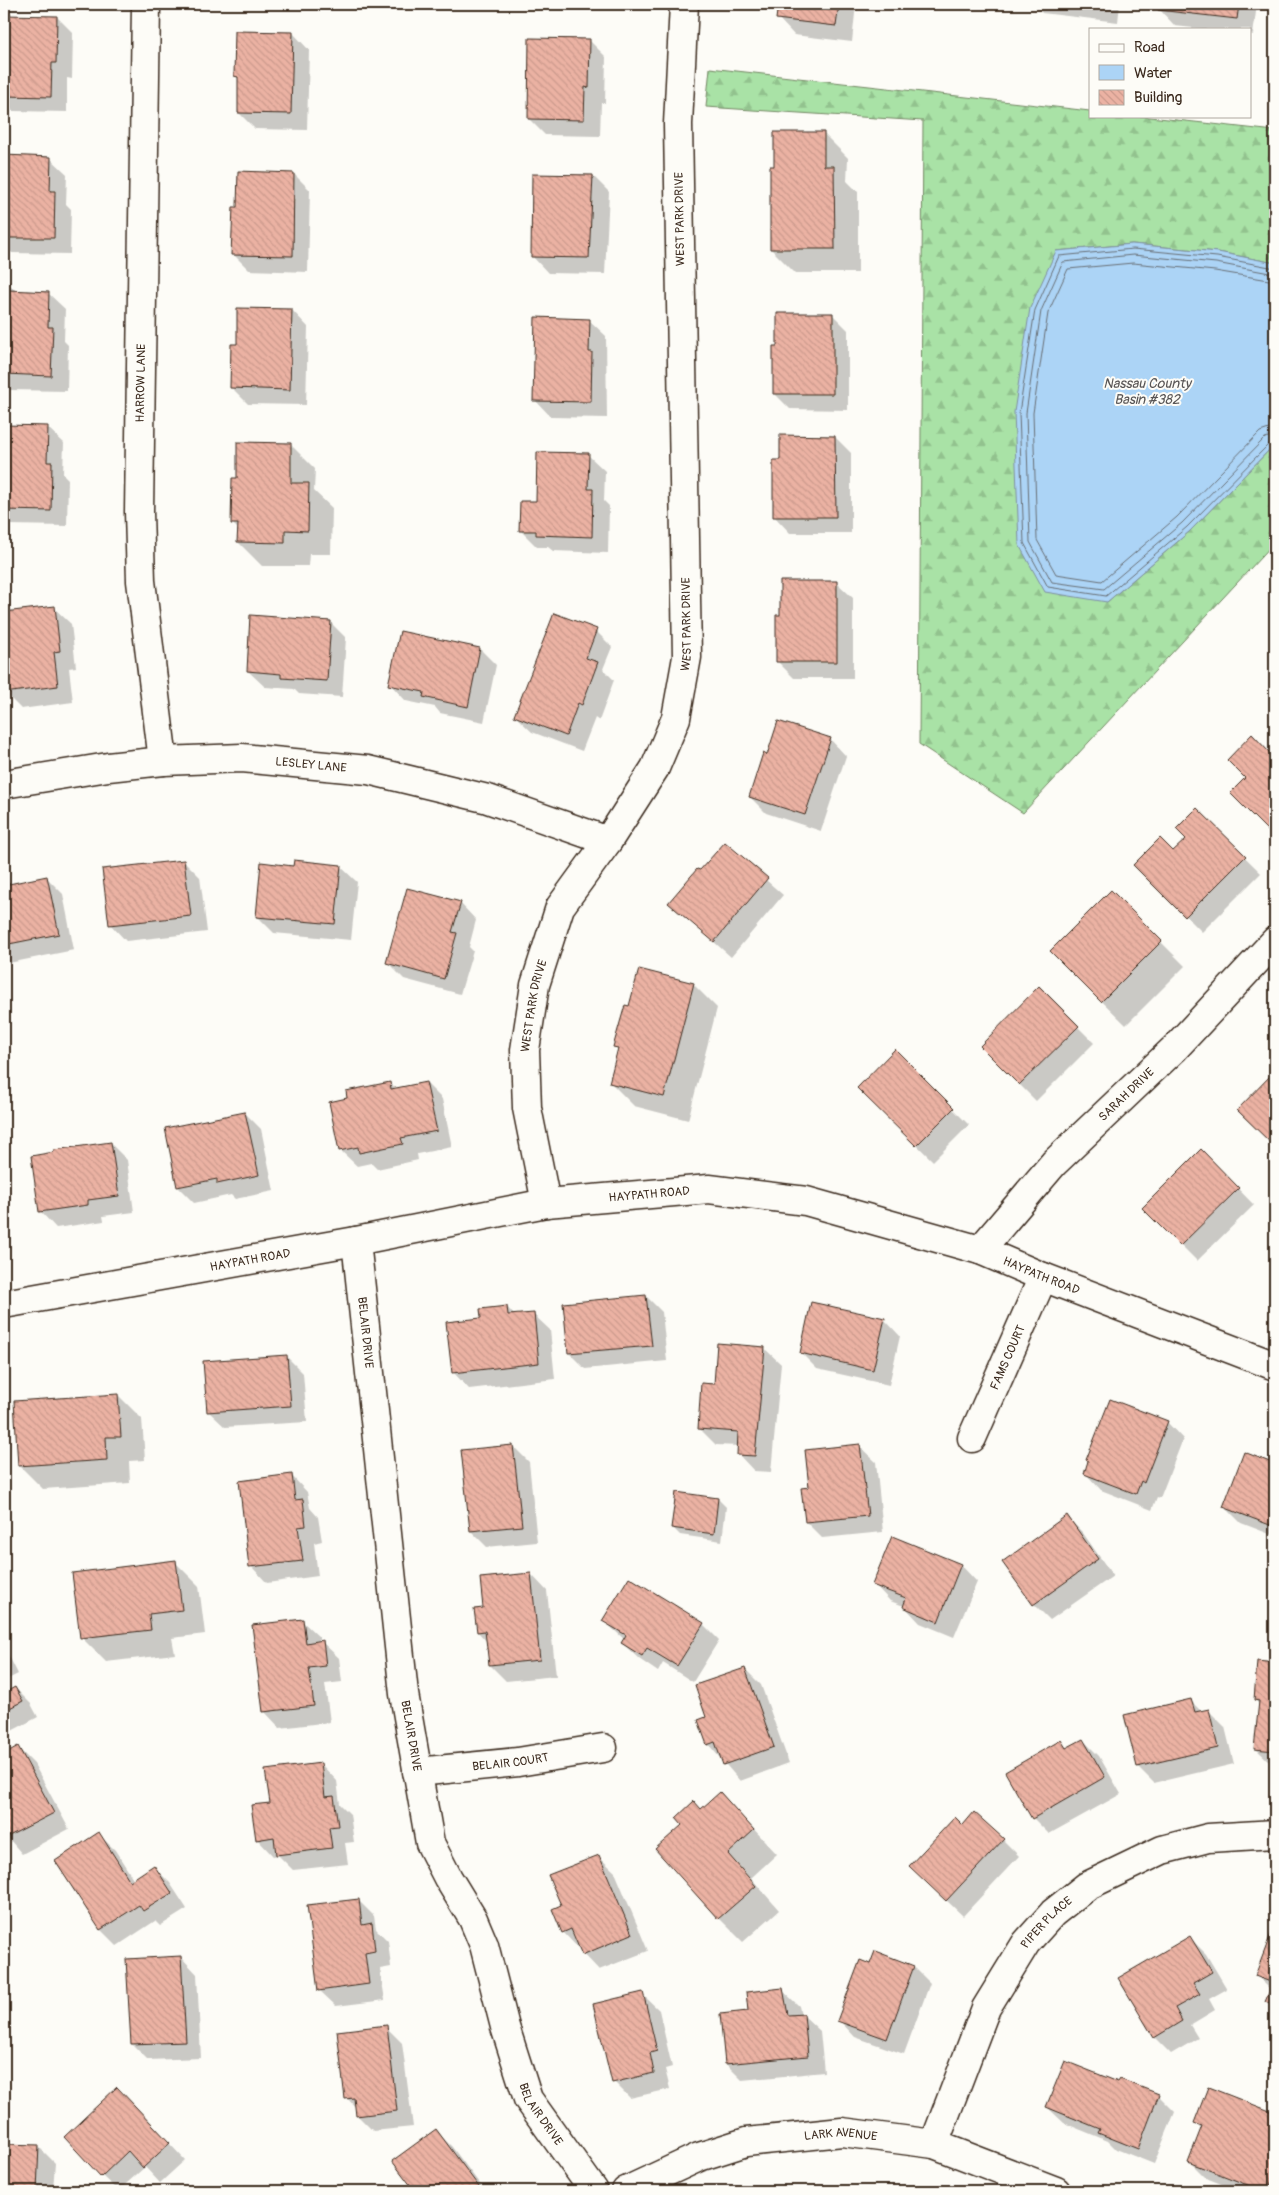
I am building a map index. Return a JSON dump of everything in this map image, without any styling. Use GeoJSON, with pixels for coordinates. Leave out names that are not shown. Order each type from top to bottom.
{"type":"FeatureCollection","features":[{"type":"Feature","properties":{"kind":"street","name":"HARROW LANE"},"geometry":{"type":"LineString","coordinates":[[146,4],[139,512],[141,581],[163,761]]}},
{"type":"Feature","properties":{"kind":"street","name":"WEST PARK DRIVE"},"geometry":{"type":"LineString","coordinates":[[546,1203],[527,1108],[525,1050],[535,985],[560,907],[608,841],[655,768],[676,718],[687,657],[678,124],[684,4]]}},
{"type":"Feature","properties":{"kind":"street","name":"LESLEY LANE"},"geometry":{"type":"LineString","coordinates":[[4,784],[108,767],[163,761],[242,758],[368,770],[488,799],[608,841]]}},
{"type":"Feature","properties":{"kind":"street","name":"SARAH DRIVE"},"geometry":{"type":"LineString","coordinates":[[980,1250],[1054,1163],[1175,1048],[1275,941]]}},
{"type":"Feature","properties":{"kind":"street","name":"HAYPATH ROAD"},"geometry":{"type":"LineString","coordinates":[[4,1304],[356,1241],[546,1203],[709,1189],[806,1201],[980,1250],[1043,1277],[1275,1366]]}},
{"type":"Feature","properties":{"kind":"street","name":"BELAIR DRIVE"},"geometry":{"type":"LineString","coordinates":[[356,1241],[404,1694],[430,1843],[448,1878],[473,1919],[484,1945],[505,2027],[528,2099],[594,2191]]}},
{"type":"Feature","properties":{"kind":"street","name":"FAMS COURT"},"geometry":{"type":"LineString","coordinates":[[972,1438],[1043,1277]]}},
{"type":"Feature","properties":{"kind":"street","name":"BELAIR COURT"},"geometry":{"type":"LineString","coordinates":[[417,1772],[518,1762],[603,1748]]}},
{"type":"Feature","properties":{"kind":"street","name":"PIPER PLACE"},"geometry":{"type":"LineString","coordinates":[[934,2144],[986,2008],[1026,1943],[1054,1913],[1087,1886],[1162,1850],[1208,1838],[1275,1834]]}},
{"type":"Feature","properties":{"kind":"street","name":"LARK AVENUE"},"geometry":{"type":"LineString","coordinates":[[626,2191],[699,2157],[746,2142],[842,2132],[934,2144],[1056,2191]]}},
{"type":"Feature","properties":{"kind":"green space"},"geometry":{"type":"Polygon","coordinates":[[[710,68],[1089,111],[1089,118],[1159,118],[1275,131],[1275,263],[1218,252],[1132,244],[1056,251],[1107,602],[1190,531],[1275,444],[1275,542],[1023,813],[919,744],[923,121],[706,107],[710,68]]]}},
{"type":"Feature","properties":{"kind":"water","name":"Nassau County Basin #382"},"geometry":{"type":"Polygon","coordinates":[[[1132,244],[1218,252],[1275,263],[1275,444],[1190,531],[1107,602],[1045,592],[1019,545],[1014,412],[1030,308],[1056,251],[1132,244]]]}},
{"type":"Feature","properties":{"kind":"building"},"geometry":{"type":"Polygon","coordinates":[[[778,4],[839,4],[836,26],[776,19],[778,4]]]}},
{"type":"Feature","properties":{"kind":"building"},"geometry":{"type":"Polygon","coordinates":[[[1082,4],[1102,4],[1102,6],[1082,4]]]}},
{"type":"Feature","properties":{"kind":"building"},"geometry":{"type":"Polygon","coordinates":[[[1158,4],[1239,4],[1237,19],[1158,10],[1158,4]]]}},
{"type":"Feature","properties":{"kind":"building"},"geometry":{"type":"Polygon","coordinates":[[[4,15],[57,16],[56,63],[52,63],[51,97],[4,96],[4,15]]]}},
{"type":"Feature","properties":{"kind":"building"},"geometry":{"type":"Polygon","coordinates":[[[235,31],[293,32],[291,114],[238,113],[238,77],[234,76],[235,31]]]}},
{"type":"Feature","properties":{"kind":"building"},"geometry":{"type":"Polygon","coordinates":[[[529,38],[590,39],[589,88],[585,87],[584,120],[528,119],[529,38]]]}},
{"type":"Feature","properties":{"kind":"building"},"geometry":{"type":"Polygon","coordinates":[[[774,132],[824,132],[824,166],[834,166],[835,249],[770,249],[770,166],[774,166],[774,132]]]}},
{"type":"Feature","properties":{"kind":"building"},"geometry":{"type":"Polygon","coordinates":[[[4,155],[51,157],[50,191],[55,191],[54,238],[4,238],[4,155]]]}},
{"type":"Feature","properties":{"kind":"building"},"geometry":{"type":"Polygon","coordinates":[[[238,171],[294,173],[293,256],[231,255],[233,207],[237,207],[238,171]]]}},
{"type":"Feature","properties":{"kind":"building"},"geometry":{"type":"Polygon","coordinates":[[[532,174],[593,175],[589,258],[531,257],[532,174]]]}},
{"type":"Feature","properties":{"kind":"building"},"geometry":{"type":"Polygon","coordinates":[[[4,281],[9,282],[9,290],[49,292],[48,327],[53,327],[51,376],[4,374],[4,281]]]}},
{"type":"Feature","properties":{"kind":"building"},"geometry":{"type":"Polygon","coordinates":[[[237,308],[292,309],[290,390],[230,388],[231,344],[237,344],[237,308]]]}},
{"type":"Feature","properties":{"kind":"building"},"geometry":{"type":"Polygon","coordinates":[[[777,313],[833,313],[833,394],[773,394],[773,346],[777,346],[777,313]]]}},
{"type":"Feature","properties":{"kind":"building"},"geometry":{"type":"Polygon","coordinates":[[[535,317],[590,319],[589,352],[592,352],[591,402],[533,401],[535,317]]]}},
{"type":"Feature","properties":{"kind":"building"},"geometry":{"type":"Polygon","coordinates":[[[4,425],[48,426],[47,462],[52,462],[51,511],[4,510],[4,425]]]}},
{"type":"Feature","properties":{"kind":"building"},"geometry":{"type":"Polygon","coordinates":[[[780,435],[835,436],[836,517],[773,517],[773,460],[780,460],[780,435]]]}},
{"type":"Feature","properties":{"kind":"building"},"geometry":{"type":"Polygon","coordinates":[[[237,442],[291,443],[291,483],[309,483],[308,531],[285,530],[285,543],[237,542],[238,524],[231,524],[232,478],[237,478],[237,442]]]}},
{"type":"Feature","properties":{"kind":"building"},"geometry":{"type":"Polygon","coordinates":[[[537,452],[589,453],[588,489],[593,489],[592,537],[536,535],[536,531],[519,531],[520,501],[536,501],[537,452]]]}},
{"type":"Feature","properties":{"kind":"building"},"geometry":{"type":"Polygon","coordinates":[[[780,581],[837,581],[837,662],[776,662],[776,615],[780,615],[780,581]]]}},
{"type":"Feature","properties":{"kind":"building"},"geometry":{"type":"Polygon","coordinates":[[[55,606],[60,651],[54,652],[58,686],[4,693],[4,612],[55,606]]]}},
{"type":"Feature","properties":{"kind":"building"},"geometry":{"type":"Polygon","coordinates":[[[554,613],[597,629],[586,658],[598,662],[582,705],[578,703],[566,736],[514,716],[554,613]]]}},
{"type":"Feature","properties":{"kind":"building"},"geometry":{"type":"Polygon","coordinates":[[[250,615],[331,621],[327,681],[281,678],[281,674],[247,671],[250,615]]]}},
{"type":"Feature","properties":{"kind":"building"},"geometry":{"type":"Polygon","coordinates":[[[400,631],[480,648],[468,707],[423,697],[424,692],[388,685],[400,631]]]}},
{"type":"Feature","properties":{"kind":"building"},"geometry":{"type":"Polygon","coordinates":[[[778,721],[831,738],[805,815],[749,797],[763,753],[767,755],[778,721]]]}},
{"type":"Feature","properties":{"kind":"building"},"geometry":{"type":"Polygon","coordinates":[[[1252,734],[1270,753],[1275,747],[1275,826],[1269,832],[1230,793],[1245,778],[1227,760],[1252,734]]]}},
{"type":"Feature","properties":{"kind":"building"},"geometry":{"type":"Polygon","coordinates":[[[1197,808],[1246,856],[1185,917],[1133,865],[1160,838],[1173,851],[1186,839],[1176,829],[1197,808]]]}},
{"type":"Feature","properties":{"kind":"building"},"geometry":{"type":"Polygon","coordinates":[[[725,842],[768,878],[714,942],[668,903],[697,869],[700,870],[725,842]]]}},
{"type":"Feature","properties":{"kind":"building"},"geometry":{"type":"Polygon","coordinates":[[[184,860],[191,916],[109,925],[102,869],[184,860]]]}},
{"type":"Feature","properties":{"kind":"building"},"geometry":{"type":"Polygon","coordinates":[[[294,860],[341,865],[335,924],[256,917],[261,862],[293,866],[294,860]]]}},
{"type":"Feature","properties":{"kind":"building"},"geometry":{"type":"Polygon","coordinates":[[[47,876],[59,934],[4,945],[4,885],[47,876]]]}},
{"type":"Feature","properties":{"kind":"building"},"geometry":{"type":"Polygon","coordinates":[[[407,888],[461,902],[452,932],[457,933],[444,979],[386,963],[407,888]]]}},
{"type":"Feature","properties":{"kind":"building"},"geometry":{"type":"Polygon","coordinates":[[[1111,890],[1162,941],[1101,1002],[1050,951],[1111,890]]]}},
{"type":"Feature","properties":{"kind":"building"},"geometry":{"type":"Polygon","coordinates":[[[639,969],[694,983],[664,1097],[609,1083],[618,1048],[613,1047],[625,1005],[629,1006],[639,969]]]}},
{"type":"Feature","properties":{"kind":"building"},"geometry":{"type":"Polygon","coordinates":[[[1039,986],[1079,1026],[1019,1085],[980,1046],[1039,986]]]}},
{"type":"Feature","properties":{"kind":"building"},"geometry":{"type":"Polygon","coordinates":[[[895,1049],[954,1108],[916,1146],[857,1088],[895,1049]]]}},
{"type":"Feature","properties":{"kind":"building"},"geometry":{"type":"Polygon","coordinates":[[[1275,1071],[1275,1147],[1237,1110],[1275,1071]]]}},
{"type":"Feature","properties":{"kind":"building"},"geometry":{"type":"Polygon","coordinates":[[[390,1082],[391,1089],[426,1082],[437,1131],[401,1138],[403,1144],[359,1153],[358,1147],[339,1151],[329,1102],[347,1098],[346,1091],[390,1082]]]}},
{"type":"Feature","properties":{"kind":"building"},"geometry":{"type":"Polygon","coordinates":[[[245,1112],[259,1175],[217,1184],[217,1179],[177,1187],[165,1128],[245,1112]]]}},
{"type":"Feature","properties":{"kind":"building"},"geometry":{"type":"Polygon","coordinates":[[[111,1142],[119,1196],[88,1200],[88,1205],[39,1212],[31,1156],[54,1152],[54,1150],[111,1142]]]}},
{"type":"Feature","properties":{"kind":"building"},"geometry":{"type":"Polygon","coordinates":[[[1201,1149],[1239,1188],[1180,1246],[1142,1208],[1201,1149]]]}},
{"type":"Feature","properties":{"kind":"building"},"geometry":{"type":"Polygon","coordinates":[[[646,1295],[652,1346],[568,1353],[563,1303],[646,1295]]]}},
{"type":"Feature","properties":{"kind":"building"},"geometry":{"type":"Polygon","coordinates":[[[811,1302],[885,1318],[873,1370],[800,1353],[811,1302]]]}},
{"type":"Feature","properties":{"kind":"building"},"geometry":{"type":"Polygon","coordinates":[[[507,1306],[508,1315],[534,1313],[539,1363],[452,1373],[446,1322],[481,1318],[480,1309],[507,1306]]]}},
{"type":"Feature","properties":{"kind":"building"},"geometry":{"type":"Polygon","coordinates":[[[717,1343],[765,1347],[755,1456],[737,1455],[738,1432],[698,1429],[701,1383],[714,1384],[717,1343]]]}},
{"type":"Feature","properties":{"kind":"building"},"geometry":{"type":"Polygon","coordinates":[[[287,1355],[291,1406],[207,1412],[203,1361],[287,1355]]]}},
{"type":"Feature","properties":{"kind":"building"},"geometry":{"type":"Polygon","coordinates":[[[118,1394],[121,1437],[106,1437],[107,1460],[18,1466],[14,1401],[118,1394]]]}},
{"type":"Feature","properties":{"kind":"building"},"geometry":{"type":"Polygon","coordinates":[[[1110,1399],[1168,1421],[1144,1483],[1141,1481],[1136,1494],[1084,1474],[1088,1461],[1086,1460],[1110,1399]]]}},
{"type":"Feature","properties":{"kind":"building"},"geometry":{"type":"Polygon","coordinates":[[[860,1444],[868,1516],[805,1522],[801,1488],[809,1487],[805,1450],[860,1444]]]}},
{"type":"Feature","properties":{"kind":"building"},"geometry":{"type":"Polygon","coordinates":[[[513,1445],[522,1526],[470,1531],[461,1450],[513,1445]]]}},
{"type":"Feature","properties":{"kind":"building"},"geometry":{"type":"Polygon","coordinates":[[[1244,1452],[1275,1464],[1275,1527],[1223,1507],[1244,1452]]]}},
{"type":"Feature","properties":{"kind":"building"},"geometry":{"type":"Polygon","coordinates":[[[292,1474],[295,1500],[303,1499],[306,1526],[298,1527],[303,1561],[249,1567],[239,1481],[292,1474]]]}},
{"type":"Feature","properties":{"kind":"building"},"geometry":{"type":"Polygon","coordinates":[[[676,1492],[718,1498],[714,1534],[671,1528],[676,1492]]]}},
{"type":"Feature","properties":{"kind":"building"},"geometry":{"type":"Polygon","coordinates":[[[1067,1515],[1098,1559],[1033,1605],[1002,1562],[1067,1515]]]}},
{"type":"Feature","properties":{"kind":"building"},"geometry":{"type":"Polygon","coordinates":[[[892,1536],[961,1564],[938,1622],[903,1607],[906,1598],[872,1585],[892,1536]]]}},
{"type":"Feature","properties":{"kind":"building"},"geometry":{"type":"Polygon","coordinates":[[[176,1560],[182,1610],[149,1614],[151,1630],[80,1638],[72,1573],[176,1560]]]}},
{"type":"Feature","properties":{"kind":"building"},"geometry":{"type":"Polygon","coordinates":[[[531,1573],[540,1660],[489,1665],[485,1631],[477,1632],[474,1609],[483,1608],[480,1578],[531,1573]]]}},
{"type":"Feature","properties":{"kind":"building"},"geometry":{"type":"Polygon","coordinates":[[[629,1577],[704,1623],[677,1666],[647,1648],[642,1656],[621,1643],[626,1635],[602,1621],[629,1577]]]}},
{"type":"Feature","properties":{"kind":"building"},"geometry":{"type":"Polygon","coordinates":[[[303,1619],[306,1643],[323,1640],[326,1666],[309,1668],[314,1706],[263,1712],[252,1625],[303,1619]]]}},
{"type":"Feature","properties":{"kind":"building"},"geometry":{"type":"Polygon","coordinates":[[[1257,1661],[1275,1663],[1275,1751],[1254,1749],[1259,1701],[1254,1700],[1257,1661]]]}},
{"type":"Feature","properties":{"kind":"building"},"geometry":{"type":"Polygon","coordinates":[[[745,1668],[774,1747],[723,1765],[715,1742],[707,1745],[698,1720],[706,1717],[695,1685],[745,1668]]]}},
{"type":"Feature","properties":{"kind":"building"},"geometry":{"type":"Polygon","coordinates":[[[15,1687],[23,1701],[4,1711],[4,1693],[15,1687]]]}},
{"type":"Feature","properties":{"kind":"building"},"geometry":{"type":"Polygon","coordinates":[[[1191,1699],[1195,1712],[1209,1709],[1218,1748],[1137,1767],[1124,1715],[1191,1699]]]}},
{"type":"Feature","properties":{"kind":"building"},"geometry":{"type":"Polygon","coordinates":[[[1083,1739],[1105,1777],[1032,1819],[1005,1772],[1061,1740],[1066,1748],[1083,1739]]]}},
{"type":"Feature","properties":{"kind":"building"},"geometry":{"type":"Polygon","coordinates":[[[18,1746],[54,1813],[5,1838],[4,1754],[18,1746]]]}},
{"type":"Feature","properties":{"kind":"building"},"geometry":{"type":"Polygon","coordinates":[[[321,1763],[325,1797],[334,1796],[338,1826],[329,1827],[332,1848],[276,1855],[274,1837],[256,1840],[251,1805],[270,1803],[265,1770],[321,1763]]]}},
{"type":"Feature","properties":{"kind":"building"},"geometry":{"type":"Polygon","coordinates":[[[720,1792],[754,1830],[728,1854],[756,1886],[718,1919],[655,1849],[682,1825],[676,1818],[694,1801],[701,1809],[720,1792]]]}},
{"type":"Feature","properties":{"kind":"building"},"geometry":{"type":"Polygon","coordinates":[[[974,1812],[1004,1839],[946,1901],[909,1866],[955,1817],[963,1825],[974,1812]]]}},
{"type":"Feature","properties":{"kind":"building"},"geometry":{"type":"Polygon","coordinates":[[[99,1832],[130,1881],[154,1865],[172,1893],[143,1911],[139,1905],[100,1930],[55,1861],[99,1832]]]}},
{"type":"Feature","properties":{"kind":"building"},"geometry":{"type":"Polygon","coordinates":[[[599,1855],[632,1934],[582,1955],[571,1929],[562,1933],[552,1909],[561,1905],[548,1875],[599,1855]]]}},
{"type":"Feature","properties":{"kind":"building"},"geometry":{"type":"Polygon","coordinates":[[[359,1899],[362,1925],[372,1923],[375,1951],[365,1953],[369,1984],[318,1991],[307,1905],[359,1899]]]}},
{"type":"Feature","properties":{"kind":"building"},"geometry":{"type":"Polygon","coordinates":[[[1274,1926],[1275,2006],[1265,2002],[1273,1983],[1255,1976],[1274,1926]]]}},
{"type":"Feature","properties":{"kind":"building"},"geometry":{"type":"Polygon","coordinates":[[[1190,1936],[1212,1972],[1193,1983],[1200,1994],[1175,2008],[1182,2021],[1154,2038],[1118,1978],[1190,1936]]]}},
{"type":"Feature","properties":{"kind":"building"},"geometry":{"type":"Polygon","coordinates":[[[875,1951],[914,1966],[887,2039],[837,2021],[860,1960],[870,1964],[875,1951]]]}},
{"type":"Feature","properties":{"kind":"building"},"geometry":{"type":"Polygon","coordinates":[[[181,1956],[186,2042],[131,2044],[126,1959],[181,1956]]]}},
{"type":"Feature","properties":{"kind":"building"},"geometry":{"type":"Polygon","coordinates":[[[783,1988],[788,2015],[804,2014],[808,2056],[725,2064],[720,2014],[748,2011],[746,1992],[783,1988]]]}},
{"type":"Feature","properties":{"kind":"building"},"geometry":{"type":"Polygon","coordinates":[[[643,1992],[657,2051],[650,2053],[654,2073],[612,2083],[593,2004],[643,1992]]]}},
{"type":"Feature","properties":{"kind":"building"},"geometry":{"type":"Polygon","coordinates":[[[387,2025],[397,2111],[356,2116],[354,2098],[345,2099],[337,2031],[387,2025]]]}},
{"type":"Feature","properties":{"kind":"building"},"geometry":{"type":"Polygon","coordinates":[[[1065,2061],[1118,2082],[1120,2079],[1159,2094],[1138,2149],[1098,2133],[1100,2129],[1046,2107],[1065,2061]]]}},
{"type":"Feature","properties":{"kind":"building"},"geometry":{"type":"Polygon","coordinates":[[[117,2087],[170,2143],[143,2168],[128,2151],[101,2177],[64,2137],[117,2087]]]}},
{"type":"Feature","properties":{"kind":"building"},"geometry":{"type":"Polygon","coordinates":[[[1208,2087],[1275,2113],[1275,2130],[1270,2145],[1275,2147],[1275,2172],[1268,2191],[1263,2191],[1188,2162],[1202,2126],[1194,2123],[1208,2087]]]}},
{"type":"Feature","properties":{"kind":"building"},"geometry":{"type":"Polygon","coordinates":[[[436,2129],[482,2191],[415,2191],[392,2161],[436,2129]]]}},
{"type":"Feature","properties":{"kind":"building"},"geometry":{"type":"Polygon","coordinates":[[[4,2144],[39,2145],[37,2191],[4,2191],[4,2144]]]}}]}
